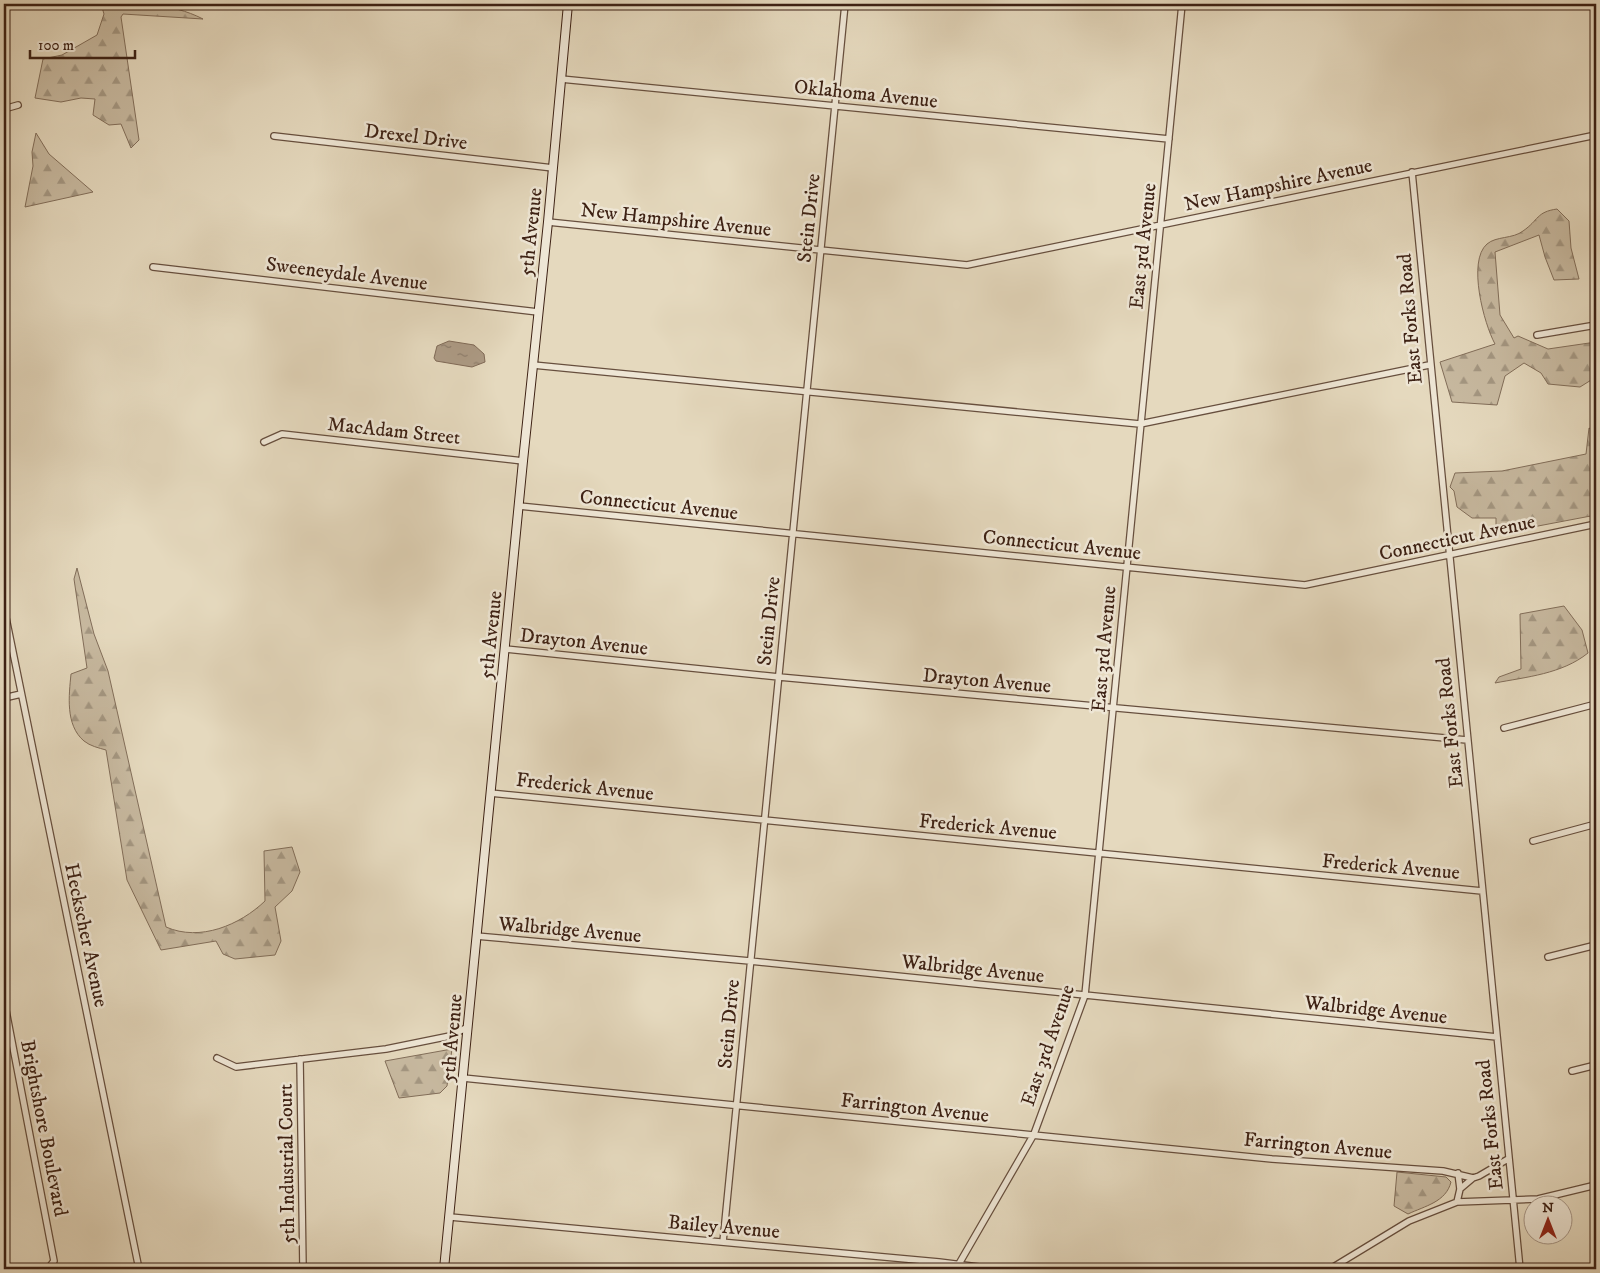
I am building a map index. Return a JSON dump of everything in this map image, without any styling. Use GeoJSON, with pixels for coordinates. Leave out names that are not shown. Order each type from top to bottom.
{"type":"FeatureCollection","features":[{"type":"Feature","properties":{"kind":"main road","name":"5th Avenue"},"geometry":{"type":"LineString","coordinates":[[444,1269],[568,4]]}},
{"type":"Feature","properties":{"kind":"street","name":"Stein Drive"},"geometry":{"type":"LineString","coordinates":[[723,1242],[845,4]]}},
{"type":"Feature","properties":{"kind":"street","name":"East 3rd Avenue"},"geometry":{"type":"LineString","coordinates":[[957,1267],[1034,1134],[1085,995],[1182,4]]}},
{"type":"Feature","properties":{"kind":"street","name":"Oklahoma Avenue"},"geometry":{"type":"LineString","coordinates":[[561,79],[1169,139]]}},
{"type":"Feature","properties":{"kind":"street"},"geometry":{"type":"LineString","coordinates":[[4,108],[18,105]]}},
{"type":"Feature","properties":{"kind":"street","name":"New Hampshire Avenue"},"geometry":{"type":"LineString","coordinates":[[548,222],[967,264],[1160,226],[1596,135]]}},
{"type":"Feature","properties":{"kind":"street","name":"Drexel Drive"},"geometry":{"type":"LineString","coordinates":[[274,136],[553,168]]}},
{"type":"Feature","properties":{"kind":"street","name":"East Forks Road"},"geometry":{"type":"LineString","coordinates":[[1412,172],[1429,365],[1520,1269]]}},
{"type":"Feature","properties":{"kind":"street","name":"Sweeneydale Avenue"},"geometry":{"type":"LineString","coordinates":[[152,267],[538,312]]}},
{"type":"Feature","properties":{"kind":"street"},"geometry":{"type":"LineString","coordinates":[[1537,336],[1596,325]]}},
{"type":"Feature","properties":{"kind":"street"},"geometry":{"type":"LineString","coordinates":[[533,365],[1140,424],[1429,365]]}},
{"type":"Feature","properties":{"kind":"street","name":"MacAdam Street"},"geometry":{"type":"LineString","coordinates":[[264,442],[282,434],[523,461]]}},
{"type":"Feature","properties":{"kind":"street","name":"Connecticut Avenue"},"geometry":{"type":"LineString","coordinates":[[519,506],[1305,585],[1596,524]]}},
{"type":"Feature","properties":{"kind":"street","name":"Heckscher Avenue"},"geometry":{"type":"LineString","coordinates":[[4,608],[138,1269]]}},
{"type":"Feature","properties":{"kind":"street","name":"Drayton Avenue"},"geometry":{"type":"LineString","coordinates":[[505,649],[779,677],[1467,740]]}},
{"type":"Feature","properties":{"kind":"street"},"geometry":{"type":"LineString","coordinates":[[4,698],[21,694]]}},
{"type":"Feature","properties":{"kind":"street"},"geometry":{"type":"LineString","coordinates":[[1504,728],[1596,704]]}},
{"type":"Feature","properties":{"kind":"street","name":"Frederick Avenue"},"geometry":{"type":"LineString","coordinates":[[490,793],[1482,891]]}},
{"type":"Feature","properties":{"kind":"street"},"geometry":{"type":"LineString","coordinates":[[1533,842],[1596,824]]}},
{"type":"Feature","properties":{"kind":"street","name":"Walbridge Avenue"},"geometry":{"type":"LineString","coordinates":[[476,936],[750,961],[1497,1037]]}},
{"type":"Feature","properties":{"kind":"street"},"geometry":{"type":"LineString","coordinates":[[1548,958],[1596,945]]}},
{"type":"Feature","properties":{"kind":"street","name":"Brightshore Boulevard"},"geometry":{"type":"LineString","coordinates":[[4,1000],[54,1261],[48,1269]]}},
{"type":"Feature","properties":{"kind":"street","name":"5th Industrial Court"},"geometry":{"type":"LineString","coordinates":[[217,1058],[236,1066],[386,1049],[450,1036],[468,1027]]}},
{"type":"Feature","properties":{"kind":"street","name":"5th Industrial Court"},"geometry":{"type":"LineString","coordinates":[[300,1059],[304,1269]]}},
{"type":"Feature","properties":{"kind":"street"},"geometry":{"type":"LineString","coordinates":[[1572,1071],[1596,1065]]}},
{"type":"Feature","properties":{"kind":"street","name":"Farrington Avenue"},"geometry":{"type":"LineString","coordinates":[[463,1078],[1272,1159],[1458,1173],[1473,1178]]}},
{"type":"Feature","properties":{"kind":"street"},"geometry":{"type":"LineString","coordinates":[[1460,1190],[1473,1178],[1508,1159]]}},
{"type":"Feature","properties":{"kind":"street"},"geometry":{"type":"LineString","coordinates":[[1457,1202],[1460,1190],[1458,1173]]}},
{"type":"Feature","properties":{"kind":"street"},"geometry":{"type":"LineString","coordinates":[[1330,1269],[1409,1221],[1457,1202],[1557,1196],[1596,1185]]}},
{"type":"Feature","properties":{"kind":"street","name":"Bailey Avenue"},"geometry":{"type":"LineString","coordinates":[[450,1217],[723,1242],[957,1267],[995,1269]]}},
{"type":"Feature","properties":{"kind":"green space"},"geometry":{"type":"Polygon","coordinates":[[[101,4],[153,5],[178,9],[203,19],[123,14],[121,17],[139,140],[131,148],[121,124],[109,125],[93,115],[95,99],[81,98],[61,102],[35,98],[43,59],[62,55],[97,35],[104,14],[101,4]]]}},
{"type":"Feature","properties":{"kind":"green space"},"geometry":{"type":"Polygon","coordinates":[[[36,133],[49,154],[93,192],[25,207],[33,166],[32,152],[36,133]]]}},
{"type":"Feature","properties":{"kind":"green space"},"geometry":{"type":"Polygon","coordinates":[[[1557,209],[1569,221],[1571,248],[1579,279],[1554,280],[1539,235],[1495,252],[1500,315],[1514,338],[1518,336],[1548,349],[1596,342],[1596,377],[1580,387],[1548,384],[1541,373],[1524,363],[1505,376],[1497,405],[1452,402],[1440,362],[1495,344],[1486,322],[1479,293],[1478,264],[1481,252],[1491,241],[1519,234],[1541,214],[1557,209]]]}},
{"type":"Feature","properties":{"kind":"green space"},"geometry":{"type":"Polygon","coordinates":[[[1589,428],[1596,432],[1596,515],[1496,534],[1496,518],[1472,518],[1457,507],[1454,491],[1450,487],[1455,473],[1502,471],[1586,454],[1589,428]]]}},
{"type":"Feature","properties":{"kind":"green space"},"geometry":{"type":"Polygon","coordinates":[[[77,568],[94,634],[108,671],[166,927],[192,933],[206,932],[232,924],[244,917],[265,901],[264,851],[292,847],[300,872],[292,891],[275,907],[281,941],[275,955],[235,959],[223,954],[216,941],[161,950],[127,880],[106,750],[92,746],[84,741],[74,727],[71,718],[69,700],[71,674],[87,668],[74,579],[77,568]]]}},
{"type":"Feature","properties":{"kind":"green space"},"geometry":{"type":"Polygon","coordinates":[[[1564,606],[1582,630],[1588,653],[1567,666],[1555,670],[1495,683],[1499,677],[1521,669],[1520,614],[1564,606]]]}},
{"type":"Feature","properties":{"kind":"green space"},"geometry":{"type":"Polygon","coordinates":[[[452,1049],[447,1086],[440,1093],[399,1098],[385,1061],[452,1049]]]}},
{"type":"Feature","properties":{"kind":"green space"},"geometry":{"type":"Polygon","coordinates":[[[1397,1172],[1446,1177],[1451,1182],[1440,1199],[1408,1214],[1394,1206],[1397,1172]]]}},
{"type":"Feature","properties":{"kind":"water"},"geometry":{"type":"Polygon","coordinates":[[[449,341],[474,345],[484,354],[485,362],[472,367],[436,361],[434,358],[437,346],[449,341]]]}}]}
